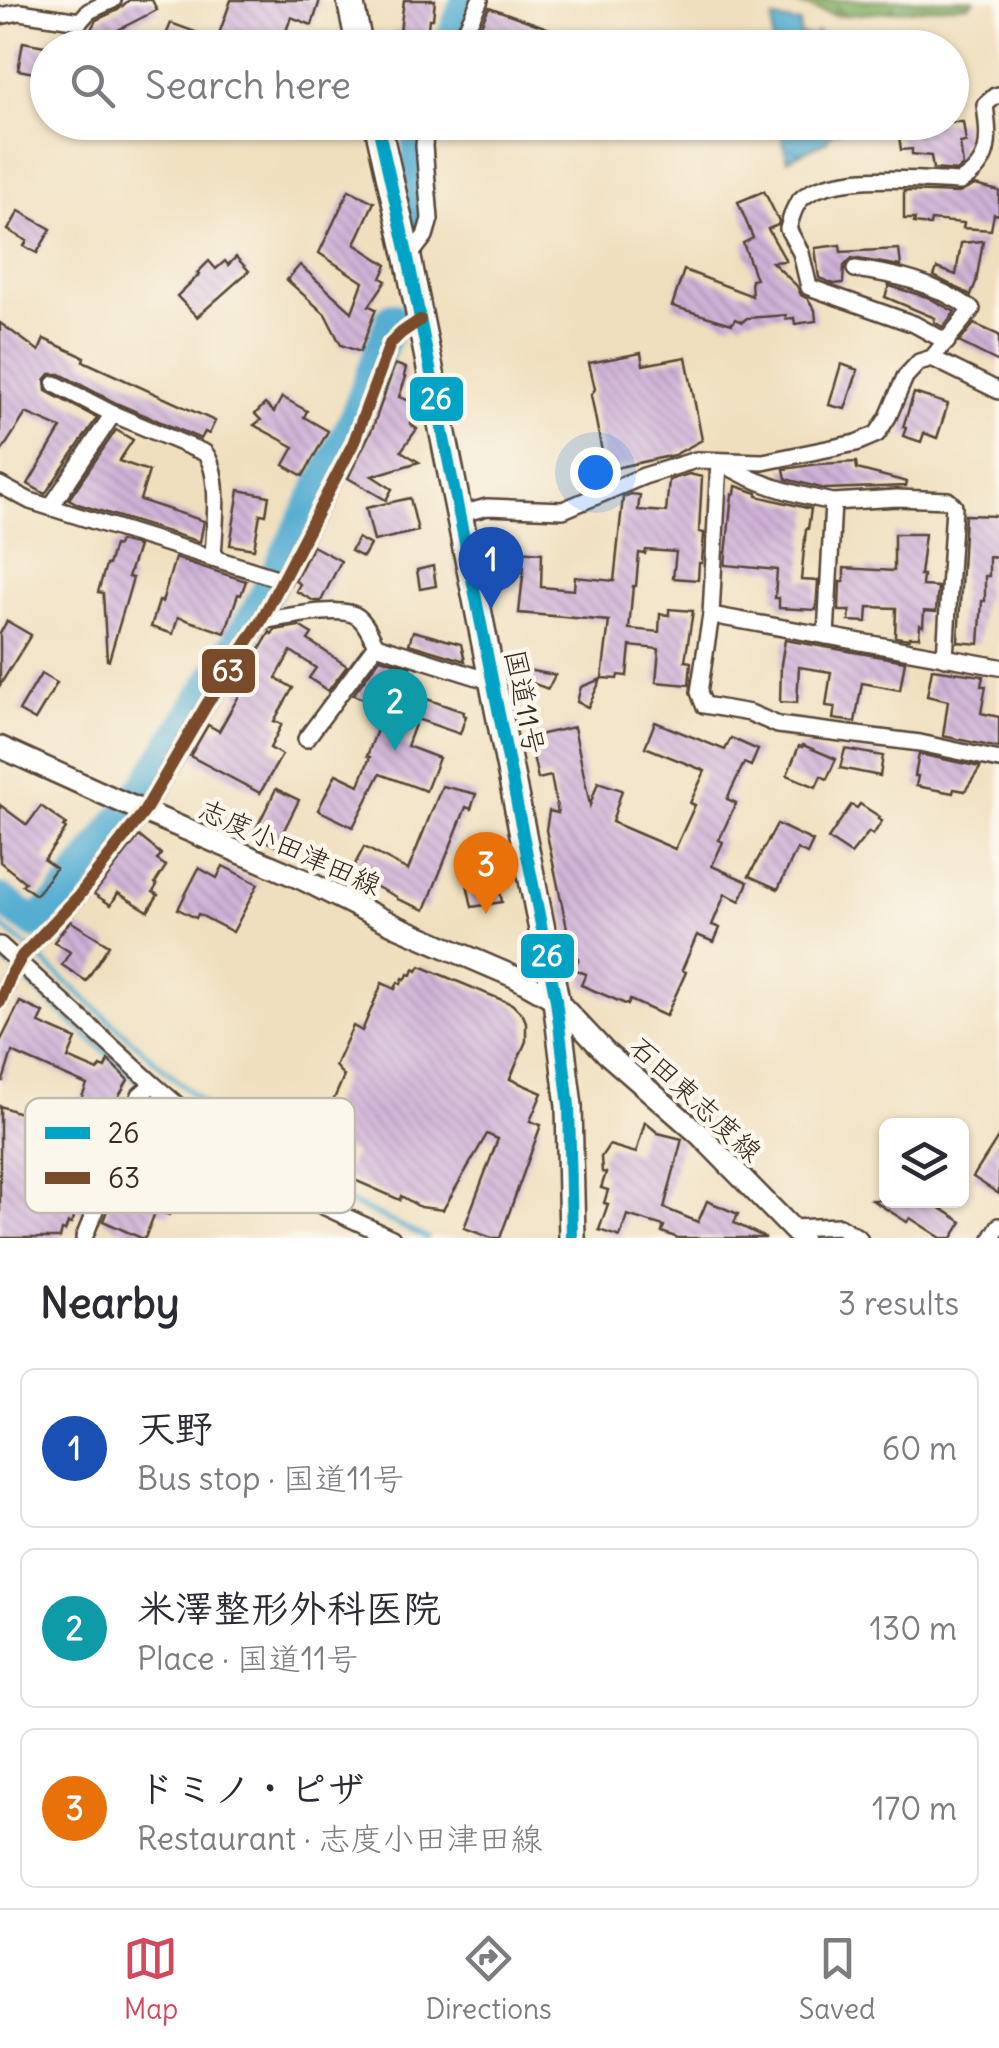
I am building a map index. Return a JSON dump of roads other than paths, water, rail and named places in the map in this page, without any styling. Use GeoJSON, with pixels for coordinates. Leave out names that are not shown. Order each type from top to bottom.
{"type":"FeatureCollection","features":[{"type":"Feature","properties":{"kind":"highway"},"geometry":{"type":"LineString","coordinates":[[350,0],[356,30]]}},
{"type":"Feature","properties":{"kind":"highway","name":"国道11号"},"geometry":{"type":"LineString","coordinates":[[381,140],[556,1000],[569,1106],[572,1238]]}},
{"type":"Feature","properties":{"kind":"main road","name":"志度小田津田線"},"geometry":{"type":"LineString","coordinates":[[0,747],[304,880],[556,1000]]}},
{"type":"Feature","properties":{"kind":"main road","name":"石田東志度線"},"geometry":{"type":"LineString","coordinates":[[556,1000],[606,1053],[698,1134],[796,1233]]}},
{"type":"Feature","properties":{"kind":"street"},"geometry":{"type":"LineString","coordinates":[[0,16],[20,12],[80,21],[89,11],[113,0]]}},
{"type":"Feature","properties":{"kind":"street"},"geometry":{"type":"LineString","coordinates":[[466,30],[480,0]]}},
{"type":"Feature","properties":{"kind":"street"},"geometry":{"type":"LineString","coordinates":[[947,342],[914,324],[809,286],[801,253],[788,229],[800,200],[838,182],[960,182],[971,175],[986,154],[989,137],[985,105],[999,96]]}},
{"type":"Feature","properties":{"kind":"street"},"geometry":{"type":"LineString","coordinates":[[408,258],[426,236],[430,219],[424,140]]}},
{"type":"Feature","properties":{"kind":"street"},"geometry":{"type":"LineString","coordinates":[[458,514],[487,507],[562,510],[665,468],[696,460],[763,462],[876,434],[888,417],[904,377],[918,362],[932,358],[972,308],[913,279],[855,268]]}},
{"type":"Feature","properties":{"kind":"street"},"geometry":{"type":"LineString","coordinates":[[0,1002],[18,962],[78,898],[144,812],[283,580],[352,444],[390,344],[420,320]]}},
{"type":"Feature","properties":{"kind":"street"},"geometry":{"type":"LineString","coordinates":[[932,358],[999,391]]}},
{"type":"Feature","properties":{"kind":"street"},"geometry":{"type":"LineString","coordinates":[[55,384],[113,414],[205,453],[212,462],[215,491],[212,558]]}},
{"type":"Feature","properties":{"kind":"street"},"geometry":{"type":"LineString","coordinates":[[52,508],[113,414]]}},
{"type":"Feature","properties":{"kind":"street"},"geometry":{"type":"LineString","coordinates":[[720,461],[763,484],[834,502],[948,500],[954,506],[945,658]]}},
{"type":"Feature","properties":{"kind":"street"},"geometry":{"type":"LineString","coordinates":[[720,461],[711,616],[700,692],[704,705],[750,713],[778,725],[920,743],[999,760]]}},
{"type":"Feature","properties":{"kind":"street"},"geometry":{"type":"LineString","coordinates":[[0,485],[30,501],[283,580]]}},
{"type":"Feature","properties":{"kind":"street"},"geometry":{"type":"LineString","coordinates":[[826,636],[834,502]]}},
{"type":"Feature","properties":{"kind":"street"},"geometry":{"type":"LineString","coordinates":[[261,620],[340,611],[356,616],[376,645],[490,681]]}},
{"type":"Feature","properties":{"kind":"street"},"geometry":{"type":"LineString","coordinates":[[711,616],[999,667]]}},
{"type":"Feature","properties":{"kind":"street"},"geometry":{"type":"LineString","coordinates":[[306,739],[376,645]]}},
{"type":"Feature","properties":{"kind":"street"},"geometry":{"type":"LineString","coordinates":[[0,945],[169,1098]]}},
{"type":"Feature","properties":{"kind":"street"},"geometry":{"type":"LineString","coordinates":[[139,1098],[153,1084]]}},
{"type":"Feature","properties":{"kind":"street"},"geometry":{"type":"LineString","coordinates":[[84,1238],[94,1213]]}},
{"type":"Feature","properties":{"kind":"street"},"geometry":{"type":"LineString","coordinates":[[336,1213],[387,1237]]}},
{"type":"Feature","properties":{"kind":"street"},"geometry":{"type":"LineString","coordinates":[[796,1233],[839,1226],[859,1238]]}},
{"type":"Feature","properties":{"kind":"street"},"geometry":{"type":"LineString","coordinates":[[992,1238],[999,1226]]}},
{"type":"Feature","properties":{"kind":"water"},"geometry":{"type":"Polygon","coordinates":[[[773,19],[800,23],[800,30],[773,30],[773,19]]]}},
{"type":"Feature","properties":{"kind":"water"},"geometry":{"type":"Polygon","coordinates":[[[783,140],[827,140],[827,141],[787,160],[783,140]]]}},
{"type":"Feature","properties":{"kind":"waterway"},"geometry":{"type":"LineString","coordinates":[[455,30],[467,0]]}},
{"type":"Feature","properties":{"kind":"waterway"},"geometry":{"type":"LineString","coordinates":[[417,225],[418,140]]}},
{"type":"Feature","properties":{"kind":"waterway"},"geometry":{"type":"LineString","coordinates":[[0,899],[34,923],[59,902],[145,787],[257,611],[353,423],[392,318]]}},
{"type":"Feature","properties":{"kind":"waterway"},"geometry":{"type":"LineString","coordinates":[[0,925],[196,1098]]}},
{"type":"Feature","properties":{"kind":"waterway"},"geometry":{"type":"LineString","coordinates":[[0,958],[10,967]]}},
{"type":"Feature","properties":{"kind":"waterway"},"geometry":{"type":"LineString","coordinates":[[18,974],[156,1098]]}},
{"type":"Feature","properties":{"kind":"waterway"},"geometry":{"type":"LineString","coordinates":[[355,1205],[427,1238]]}},
{"type":"Feature","properties":{"kind":"waterway"},"geometry":{"type":"LineString","coordinates":[[316,1213],[368,1238]]}},
{"type":"Feature","properties":{"kind":"place","name":"天野"},"geometry":{"type":"Point","coordinates":[491,609]}},
{"type":"Feature","properties":{"kind":"place","name":"米澤整形外科医院"},"geometry":{"type":"Point","coordinates":[395,751]}},
{"type":"Feature","properties":{"kind":"place","name":"ドミノ・ピザ"},"geometry":{"type":"Point","coordinates":[486,914]}}]}
